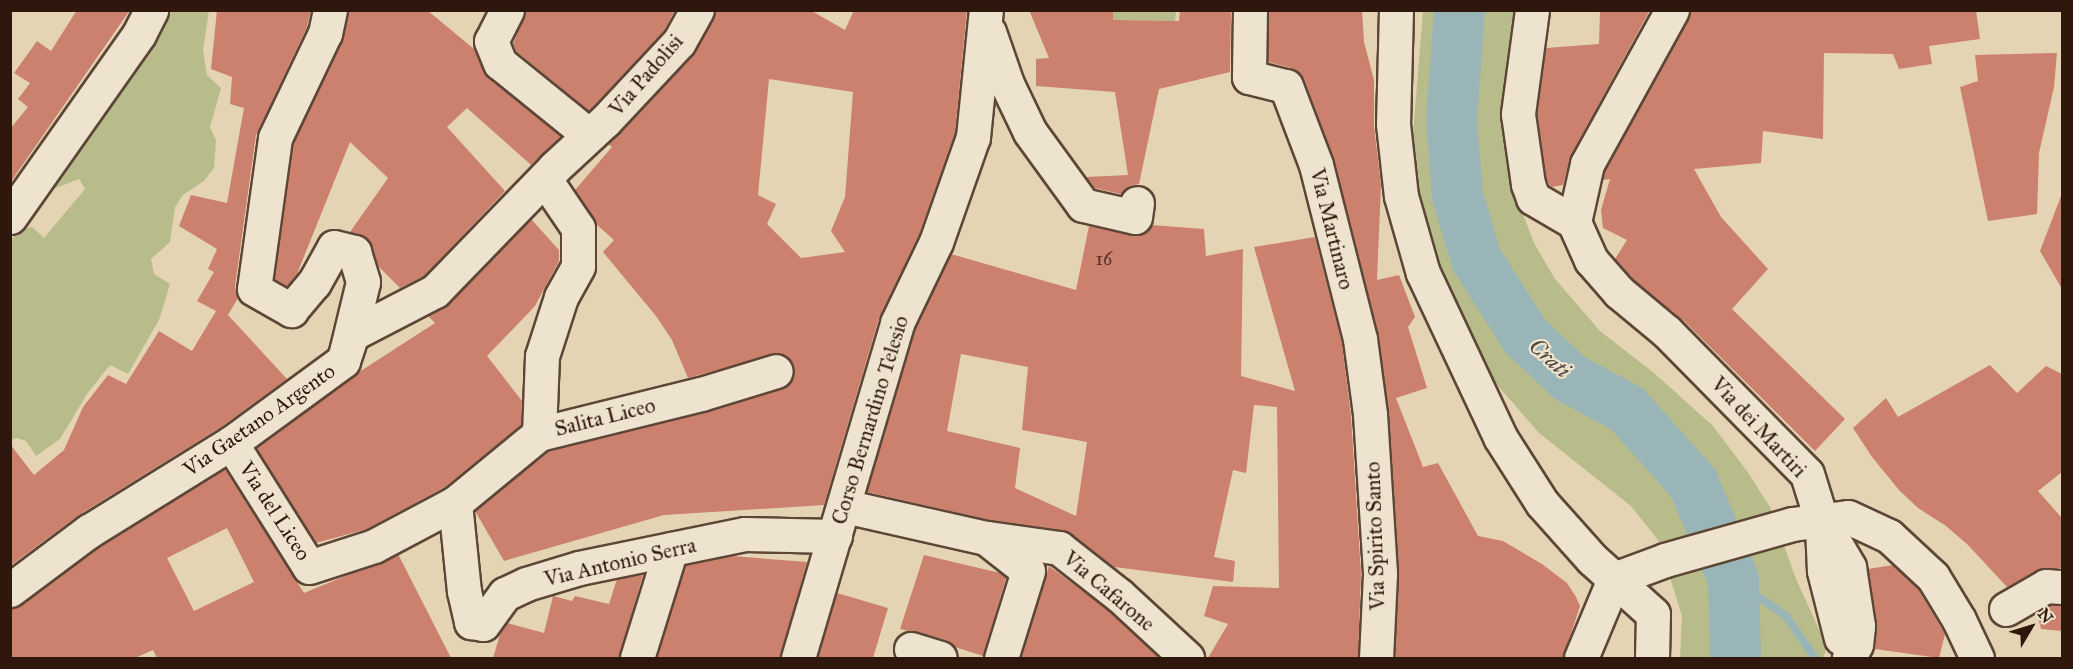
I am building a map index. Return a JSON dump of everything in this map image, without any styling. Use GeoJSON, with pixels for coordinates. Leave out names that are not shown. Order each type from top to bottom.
{"type":"FeatureCollection","features":[{"type":"Feature","properties":{"kind":"street"},"geometry":{"type":"LineString","coordinates":[[10,217],[138,34],[151,10]]}},
{"type":"Feature","properties":{"kind":"street"},"geometry":{"type":"LineString","coordinates":[[330,10],[325,33],[275,138],[255,290],[291,310],[314,283],[334,247],[354,252],[363,282],[343,361]]}},
{"type":"Feature","properties":{"kind":"street"},"geometry":{"type":"LineString","coordinates":[[507,10],[491,41],[500,63],[589,135]]}},
{"type":"Feature","properties":{"kind":"street","name":"Via Padolisi"},"geometry":{"type":"LineString","coordinates":[[589,135],[679,42],[697,10]]}},
{"type":"Feature","properties":{"kind":"street","name":"Via Martinaro"},"geometry":{"type":"LineString","coordinates":[[1250,10],[1249,77],[1286,86],[1316,165],[1360,339],[1370,414]]}},
{"type":"Feature","properties":{"kind":"street"},"geometry":{"type":"LineString","coordinates":[[1396,10],[1394,134],[1401,196],[1423,273],[1500,437],[1542,503],[1592,559],[1653,614],[1652,658]]}},
{"type":"Feature","properties":{"kind":"street"},"geometry":{"type":"LineString","coordinates":[[1532,10],[1518,114],[1528,184],[1533,198],[1574,222],[1587,164],[1672,10]]}},
{"type":"Feature","properties":{"kind":"street"},"geometry":{"type":"LineString","coordinates":[[986,16],[1007,84],[1030,132],[1083,205],[1135,217],[1137,203]]}},
{"type":"Feature","properties":{"kind":"street","name":"Corso Bernardino Telesio"},"geometry":{"type":"LineString","coordinates":[[798,658],[897,323],[936,242],[973,137],[986,16]]}},
{"type":"Feature","properties":{"kind":"street","name":"Via Gaetano Argento"},"geometry":{"type":"LineString","coordinates":[[10,590],[89,531],[231,443],[343,361],[352,334],[435,291],[544,178],[589,135]]}},
{"type":"Feature","properties":{"kind":"street"},"geometry":{"type":"LineString","coordinates":[[539,434],[543,356],[561,297],[578,266],[578,228],[544,178]]}},
{"type":"Feature","properties":{"kind":"street","name":"Via dei Martiri"},"geometry":{"type":"LineString","coordinates":[[1574,222],[1591,260],[1619,292],[1667,332],[1807,474],[1806,521]]}},
{"type":"Feature","properties":{"kind":"street","name":"Salita Liceo"},"geometry":{"type":"LineString","coordinates":[[455,503],[539,434],[701,394],[776,372]]}},
{"type":"Feature","properties":{"kind":"street","name":"Via Spirito Santo"},"geometry":{"type":"LineString","coordinates":[[1370,414],[1380,574],[1376,658]]}},
{"type":"Feature","properties":{"kind":"street","name":"Via del Liceo"},"geometry":{"type":"LineString","coordinates":[[231,443],[309,567],[374,546],[455,503]]}},
{"type":"Feature","properties":{"kind":"street","name":"Via Antonio Serra"},"geometry":{"type":"LineString","coordinates":[[455,503],[464,591],[471,622],[483,624],[505,594],[526,584],[579,568],[745,534],[839,521],[986,538]]}},
{"type":"Feature","properties":{"kind":"street"},"geometry":{"type":"LineString","coordinates":[[1581,658],[1614,579],[1665,560],[1806,521],[1848,517],[1889,536],[1933,578],[1959,620],[1977,658]]}},
{"type":"Feature","properties":{"kind":"street"},"geometry":{"type":"LineString","coordinates":[[1806,521],[1824,571],[1840,634],[1843,658]]}},
{"type":"Feature","properties":{"kind":"street"},"geometry":{"type":"LineString","coordinates":[[1806,521],[1849,567],[1858,626],[1856,644],[1849,658]]}},
{"type":"Feature","properties":{"kind":"street"},"geometry":{"type":"LineString","coordinates":[[986,538],[1029,571],[1001,658]]}},
{"type":"Feature","properties":{"kind":"street","name":"Via Cafarone"},"geometry":{"type":"LineString","coordinates":[[986,538],[1059,548],[1119,595],[1187,658]]}},
{"type":"Feature","properties":{"kind":"street"},"geometry":{"type":"LineString","coordinates":[[637,658],[671,549]]}},
{"type":"Feature","properties":{"kind":"street"},"geometry":{"type":"LineString","coordinates":[[2006,609],[2046,585],[2062,587]]}},
{"type":"Feature","properties":{"kind":"green space"},"geometry":{"type":"Polygon","coordinates":[[[1113,10],[1176,11],[1175,21],[1113,20],[1113,10]]]}},
{"type":"Feature","properties":{"kind":"green space"},"geometry":{"type":"Polygon","coordinates":[[[173,11],[209,11],[203,50],[207,75],[221,88],[210,127],[216,140],[214,168],[204,181],[183,195],[175,207],[170,242],[151,259],[154,274],[170,284],[159,320],[128,374],[110,365],[87,394],[60,439],[36,456],[26,441],[17,438],[11,440],[10,242],[18,230],[32,227],[44,238],[85,189],[79,179],[46,192],[173,11]]]}},
{"type":"Feature","properties":{"kind":"green space"},"geometry":{"type":"Polygon","coordinates":[[[1423,11],[1520,11],[1518,201],[1534,243],[1555,279],[1600,331],[1654,373],[1713,426],[1747,471],[1770,507],[1796,579],[1827,647],[1823,658],[1680,658],[1682,616],[1658,540],[1631,506],[1539,433],[1493,380],[1473,347],[1436,270],[1420,210],[1412,146],[1423,11]]]}},
{"type":"Feature","properties":{"kind":"building"},"geometry":{"type":"Polygon","coordinates":[[[77,10],[130,10],[10,183],[10,129],[28,107],[18,99],[30,83],[14,73],[37,41],[51,51],[77,10]]]}},
{"type":"Feature","properties":{"kind":"building"},"geometry":{"type":"Polygon","coordinates":[[[217,10],[311,10],[307,27],[256,135],[235,286],[238,298],[228,315],[287,379],[221,427],[79,515],[10,566],[10,444],[34,475],[64,450],[83,407],[108,375],[126,384],[159,331],[192,351],[216,311],[197,301],[214,272],[208,269],[217,249],[179,226],[191,195],[227,203],[244,108],[230,104],[232,77],[211,69],[217,10]]]}},
{"type":"Feature","properties":{"kind":"building"},"geometry":{"type":"Polygon","coordinates":[[[348,10],[427,10],[474,49],[488,78],[561,136],[531,165],[467,108],[447,127],[505,191],[424,276],[400,288],[377,265],[367,239],[350,232],[388,178],[350,142],[297,274],[287,286],[274,279],[293,143],[342,41],[348,10]]]}},
{"type":"Feature","properties":{"kind":"building"},"geometry":{"type":"Polygon","coordinates":[[[526,10],[675,10],[664,31],[589,111],[516,51],[513,44],[526,10]]]}},
{"type":"Feature","properties":{"kind":"building"},"geometry":{"type":"Polygon","coordinates":[[[716,10],[810,10],[845,30],[854,10],[967,10],[955,133],[919,235],[879,318],[824,505],[664,515],[504,561],[475,511],[548,451],[706,412],[782,389],[794,376],[794,365],[788,357],[780,353],[688,378],[672,340],[656,316],[603,252],[614,240],[596,224],[575,190],[612,147],[608,144],[693,55],[716,10]],[[769,79],[758,195],[776,204],[767,224],[801,258],[845,252],[831,231],[845,197],[853,92],[769,79]]]}},
{"type":"Feature","properties":{"kind":"building"},"geometry":{"type":"Polygon","coordinates":[[[1029,10],[1113,10],[1113,20],[1179,21],[1180,10],[1231,10],[1230,72],[1159,89],[1139,184],[1130,186],[1121,194],[1094,188],[1086,177],[1128,175],[1115,92],[1036,86],[1036,59],[1049,58],[1029,10]]]}},
{"type":"Feature","properties":{"kind":"building"},"geometry":{"type":"Polygon","coordinates":[[[1269,10],[1362,10],[1364,42],[1374,80],[1374,126],[1381,185],[1377,280],[1399,275],[1415,317],[1408,327],[1427,388],[1396,398],[1423,467],[1438,463],[1478,536],[1503,541],[1542,564],[1567,583],[1576,597],[1580,606],[1563,658],[1395,658],[1399,573],[1389,413],[1378,334],[1334,160],[1304,79],[1291,68],[1268,62],[1269,10]]]}},
{"type":"Feature","properties":{"kind":"building"},"geometry":{"type":"Polygon","coordinates":[[[1600,10],[1650,10],[1571,155],[1563,185],[1551,187],[1546,179],[1537,114],[1546,48],[1599,44],[1600,10]]]}},
{"type":"Feature","properties":{"kind":"building"},"geometry":{"type":"Polygon","coordinates":[[[1691,10],[1976,10],[1980,39],[1929,46],[1932,64],[1899,69],[1893,54],[1824,53],[1823,139],[1763,131],[1761,163],[1694,169],[1721,217],[1768,269],[1732,309],[1845,419],[1815,451],[1684,321],[1632,279],[1615,259],[1627,240],[1603,228],[1601,210],[1610,179],[1603,180],[1605,171],[1691,10]]]}},
{"type":"Feature","properties":{"kind":"building"},"geometry":{"type":"Polygon","coordinates":[[[2057,53],[2054,87],[2039,153],[2037,214],[1988,221],[1960,87],[1978,81],[1975,55],[2057,53]]]}},
{"type":"Feature","properties":{"kind":"building"},"geometry":{"type":"Polygon","coordinates":[[[2062,196],[2062,289],[2040,251],[2062,196]]]}},
{"type":"Feature","properties":{"kind":"building"},"geometry":{"type":"Polygon","coordinates":[[[531,219],[559,250],[559,261],[535,306],[487,356],[522,401],[521,425],[445,487],[367,529],[316,543],[256,448],[356,374],[435,323],[428,316],[448,304],[531,219]]]}},
{"type":"Feature","properties":{"kind":"building"},"geometry":{"type":"Polygon","coordinates":[[[1151,225],[1204,229],[1206,256],[1243,249],[1241,376],[1295,391],[1254,247],[1315,237],[1342,343],[1351,416],[1361,574],[1358,658],[1208,658],[1228,624],[1204,616],[1213,586],[1279,588],[1277,407],[1254,405],[1246,473],[1233,470],[1214,557],[1235,561],[1233,582],[1114,567],[1062,530],[989,520],[867,492],[915,330],[951,254],[1076,290],[1089,226],[1131,235],[1142,234],[1151,225]],[[961,354],[947,431],[1020,448],[1015,488],[1076,516],[1087,442],[1022,430],[1028,367],[961,354]]]}},
{"type":"Feature","properties":{"kind":"building"},"geometry":{"type":"Polygon","coordinates":[[[1990,365],[2017,393],[2046,366],[2062,374],[2062,472],[2038,491],[2062,518],[2062,568],[2037,570],[2007,587],[1968,545],[1946,526],[1918,508],[1899,490],[1872,457],[1853,428],[1886,398],[1898,417],[1990,365]]]}},
{"type":"Feature","properties":{"kind":"building"},"geometry":{"type":"Polygon","coordinates":[[[225,469],[304,593],[398,554],[451,658],[157,658],[153,650],[135,658],[10,658],[10,608],[21,605],[100,547],[225,469]],[[227,528],[167,558],[194,611],[254,582],[227,528]]]}},
{"type":"Feature","properties":{"kind":"building"},"geometry":{"type":"Polygon","coordinates":[[[924,555],[1000,573],[1006,578],[983,656],[955,647],[946,640],[900,629],[924,555]]]}},
{"type":"Feature","properties":{"kind":"building"},"geometry":{"type":"Polygon","coordinates":[[[732,556],[807,562],[780,658],[656,658],[686,565],[732,556]]]}},
{"type":"Feature","properties":{"kind":"building"},"geometry":{"type":"Polygon","coordinates":[[[1893,565],[1918,589],[1945,634],[1939,658],[1875,649],[1877,623],[1868,569],[1893,565]]]}},
{"type":"Feature","properties":{"kind":"building"},"geometry":{"type":"Polygon","coordinates":[[[1049,566],[1107,609],[1160,658],[1020,658],[1049,566]]]}},
{"type":"Feature","properties":{"kind":"building"},"geometry":{"type":"Polygon","coordinates":[[[643,575],[619,658],[493,658],[501,631],[507,623],[544,633],[553,596],[572,601],[575,596],[609,604],[617,579],[643,575]]]}},
{"type":"Feature","properties":{"kind":"building"},"geometry":{"type":"Polygon","coordinates":[[[837,593],[888,608],[873,658],[817,658],[837,593]]]}},
{"type":"Feature","properties":{"kind":"building"},"geometry":{"type":"Polygon","coordinates":[[[2050,605],[2062,605],[2062,631],[2041,629],[2037,613],[2050,605]]]}},
{"type":"Feature","properties":{"kind":"waterway","name":"Crati"},"geometry":{"type":"LineString","coordinates":[[1459,10],[1451,119],[1457,195],[1476,259],[1525,336],[1570,378],[1626,408],[1693,483],[1733,579],[1735,658]]}},
{"type":"Feature","properties":{"kind":"waterway"},"geometry":{"type":"LineString","coordinates":[[1733,579],[1786,616],[1815,658]]}}]}
